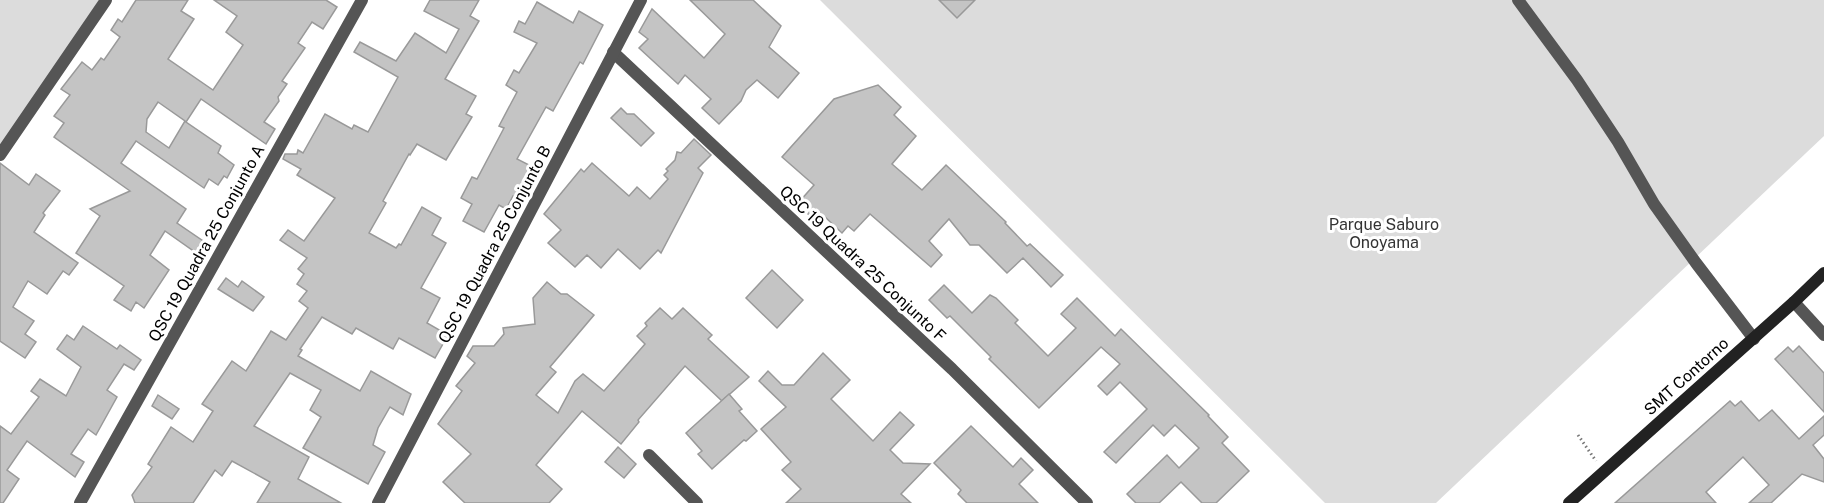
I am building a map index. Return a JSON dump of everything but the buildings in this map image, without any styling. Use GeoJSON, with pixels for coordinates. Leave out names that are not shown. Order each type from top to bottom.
{"type":"FeatureCollection","features":[{"type":"Feature","properties":{"kind":"street"},"geometry":{"type":"LineString","coordinates":[[0,156],[106,0]]}},
{"type":"Feature","properties":{"kind":"street","name":"QSC 19 Quadra 25 Conjunto A"},"geometry":{"type":"LineString","coordinates":[[80,503],[362,0]]}},
{"type":"Feature","properties":{"kind":"street","name":"QSC 19 Quadra 25 Conjunto B"},"geometry":{"type":"LineString","coordinates":[[378,503],[641,0]]}},
{"type":"Feature","properties":{"kind":"street"},"geometry":{"type":"LineString","coordinates":[[1518,0],[1577,80],[1618,142],[1654,204],[1754,339]]}},
{"type":"Feature","properties":{"kind":"street","name":"QSC 19 Quadra 25 Conjunto F"},"geometry":{"type":"LineString","coordinates":[[613,52],[952,369],[1087,503]]}},
{"type":"Feature","properties":{"kind":"street","name":"SMT Contorno"},"geometry":{"type":"LineString","coordinates":[[1569,503],[1754,339],[1824,273]]}},
{"type":"Feature","properties":{"kind":"street"},"geometry":{"type":"LineString","coordinates":[[1794,302],[1824,335]]}},
{"type":"Feature","properties":{"kind":"street"},"geometry":{"type":"LineString","coordinates":[[648,455],[697,503]]}},
{"type":"Feature","properties":{"kind":"path"},"geometry":{"type":"LineString","coordinates":[[1578,435],[1604,472]]}},
{"type":"Feature","properties":{"kind":"green space"},"geometry":{"type":"Polygon","coordinates":[[[0,0],[99,0],[0,152],[0,0]]]}},
{"type":"Feature","properties":{"kind":"green space","name":"Parque Saburo Onoyama"},"geometry":{"type":"Polygon","coordinates":[[[820,0],[1824,0],[1824,136],[1436,503],[1325,503],[820,0]]]}}]}
